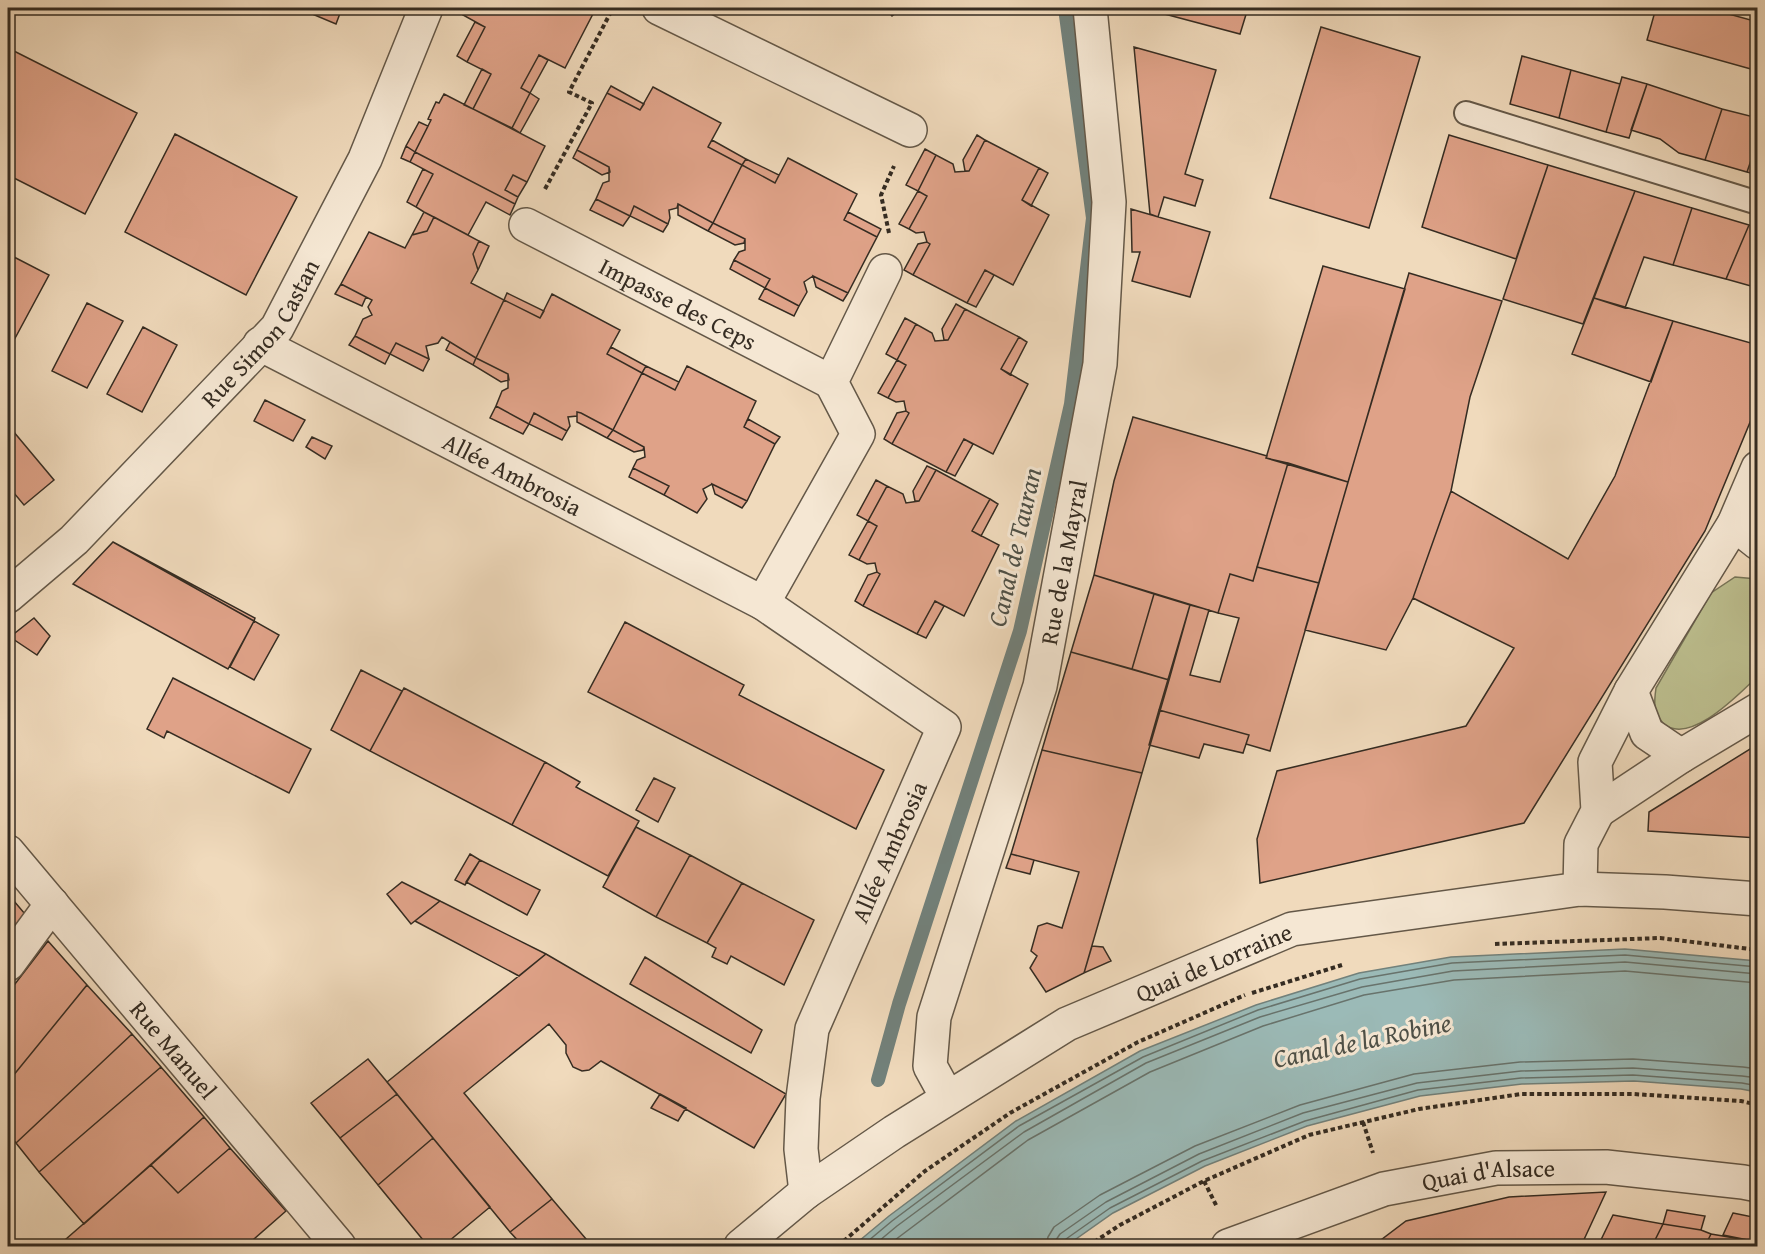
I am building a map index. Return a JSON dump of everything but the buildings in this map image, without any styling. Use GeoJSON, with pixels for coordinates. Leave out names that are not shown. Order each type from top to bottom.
{"type":"FeatureCollection","features":[{"type":"Feature","properties":{"kind":"street","name":"Rue Simon Castan"},"geometry":{"type":"LineString","coordinates":[[8,596],[74,540],[277,328],[364,159],[426,8]]}},
{"type":"Feature","properties":{"kind":"street"},"geometry":{"type":"LineString","coordinates":[[659,8],[910,130]]}},
{"type":"Feature","properties":{"kind":"street","name":"Rue de la Mayral"},"geometry":{"type":"LineString","coordinates":[[947,1097],[930,1066],[934,1017],[1040,686],[1100,364],[1109,202],[1090,8]]}},
{"type":"Feature","properties":{"kind":"street","name":"Impasse des Ceps"},"geometry":{"type":"LineString","coordinates":[[526,225],[831,382]]}},
{"type":"Feature","properties":{"kind":"street"},"geometry":{"type":"LineString","coordinates":[[763,603],[858,434],[831,382],[885,271]]}},
{"type":"Feature","properties":{"kind":"street","name":"Allée Ambrosia"},"geometry":{"type":"LineString","coordinates":[[260,344],[763,603],[944,727],[812,1029],[801,1149],[806,1192]]}},
{"type":"Feature","properties":{"kind":"street"},"geometry":{"type":"LineString","coordinates":[[1598,811],[1595,762],[1631,691],[1746,533],[1758,468]]}},
{"type":"Feature","properties":{"kind":"street"},"geometry":{"type":"LineString","coordinates":[[1631,691],[1647,733],[1681,756]]}},
{"type":"Feature","properties":{"kind":"street"},"geometry":{"type":"LineString","coordinates":[[1580,889],[1581,844],[1598,811],[1681,756],[1757,710]]}},
{"type":"Feature","properties":{"kind":"street","name":"Rue Manuel"},"geometry":{"type":"LineString","coordinates":[[8,852],[339,1246]]}},
{"type":"Feature","properties":{"kind":"street","name":"Quai de Lorraine"},"geometry":{"type":"LineString","coordinates":[[741,1246],[806,1192],[947,1097],[1067,1024],[1292,929],[1580,889],[1758,899]]}},
{"type":"Feature","properties":{"kind":"street"},"geometry":{"type":"LineString","coordinates":[[8,964],[52,904]]}},
{"type":"Feature","properties":{"kind":"street","name":"Quai d'Alsace"},"geometry":{"type":"LineString","coordinates":[[1228,1246],[1303,1233],[1384,1189],[1496,1168],[1606,1167],[1758,1185]]}},
{"type":"Feature","properties":{"kind":"lane"},"geometry":{"type":"LineString","coordinates":[[1466,113],[1758,203]]}},
{"type":"Feature","properties":{"kind":"path"},"geometry":{"type":"LineString","coordinates":[[526,225],[592,103],[569,92],[613,8]]}},
{"type":"Feature","properties":{"kind":"path"},"geometry":{"type":"LineString","coordinates":[[885,271],[892,246],[881,195],[910,130]]}},
{"type":"Feature","properties":{"kind":"path"},"geometry":{"type":"LineString","coordinates":[[1488,944],[1660,938],[1758,950]]}},
{"type":"Feature","properties":{"kind":"path"},"geometry":{"type":"LineString","coordinates":[[838,1246],[925,1172],[1010,1113],[1138,1042],[1255,991],[1353,962]]}},
{"type":"Feature","properties":{"kind":"path"},"geometry":{"type":"LineString","coordinates":[[1088,1246],[1120,1225],[1204,1181],[1309,1135],[1419,1109],[1532,1094],[1633,1094],[1741,1101],[1758,1105]]}},
{"type":"Feature","properties":{"kind":"green space"},"geometry":{"type":"Polygon","coordinates":[[[1735,577],[1757,579],[1757,677],[1713,715],[1686,728],[1674,729],[1663,723],[1657,715],[1656,688],[1711,593],[1735,577]]]}},
{"type":"Feature","properties":{"kind":"water","name":"Canal de la Robine"},"geometry":{"type":"Polygon","coordinates":[[[1625,949],[1757,961],[1757,1092],[1634,1081],[1522,1084],[1420,1096],[1307,1126],[1205,1166],[1113,1213],[1066,1246],[853,1246],[889,1216],[1016,1121],[1140,1051],[1256,1005],[1359,973],[1451,957],[1625,949]]]}},
{"type":"Feature","properties":{"kind":"waterway","name":"Canal de Tauran"},"geometry":{"type":"LineString","coordinates":[[878,1080],[899,1004],[1020,631],[1071,404],[1093,218],[1065,8]]}}]}
